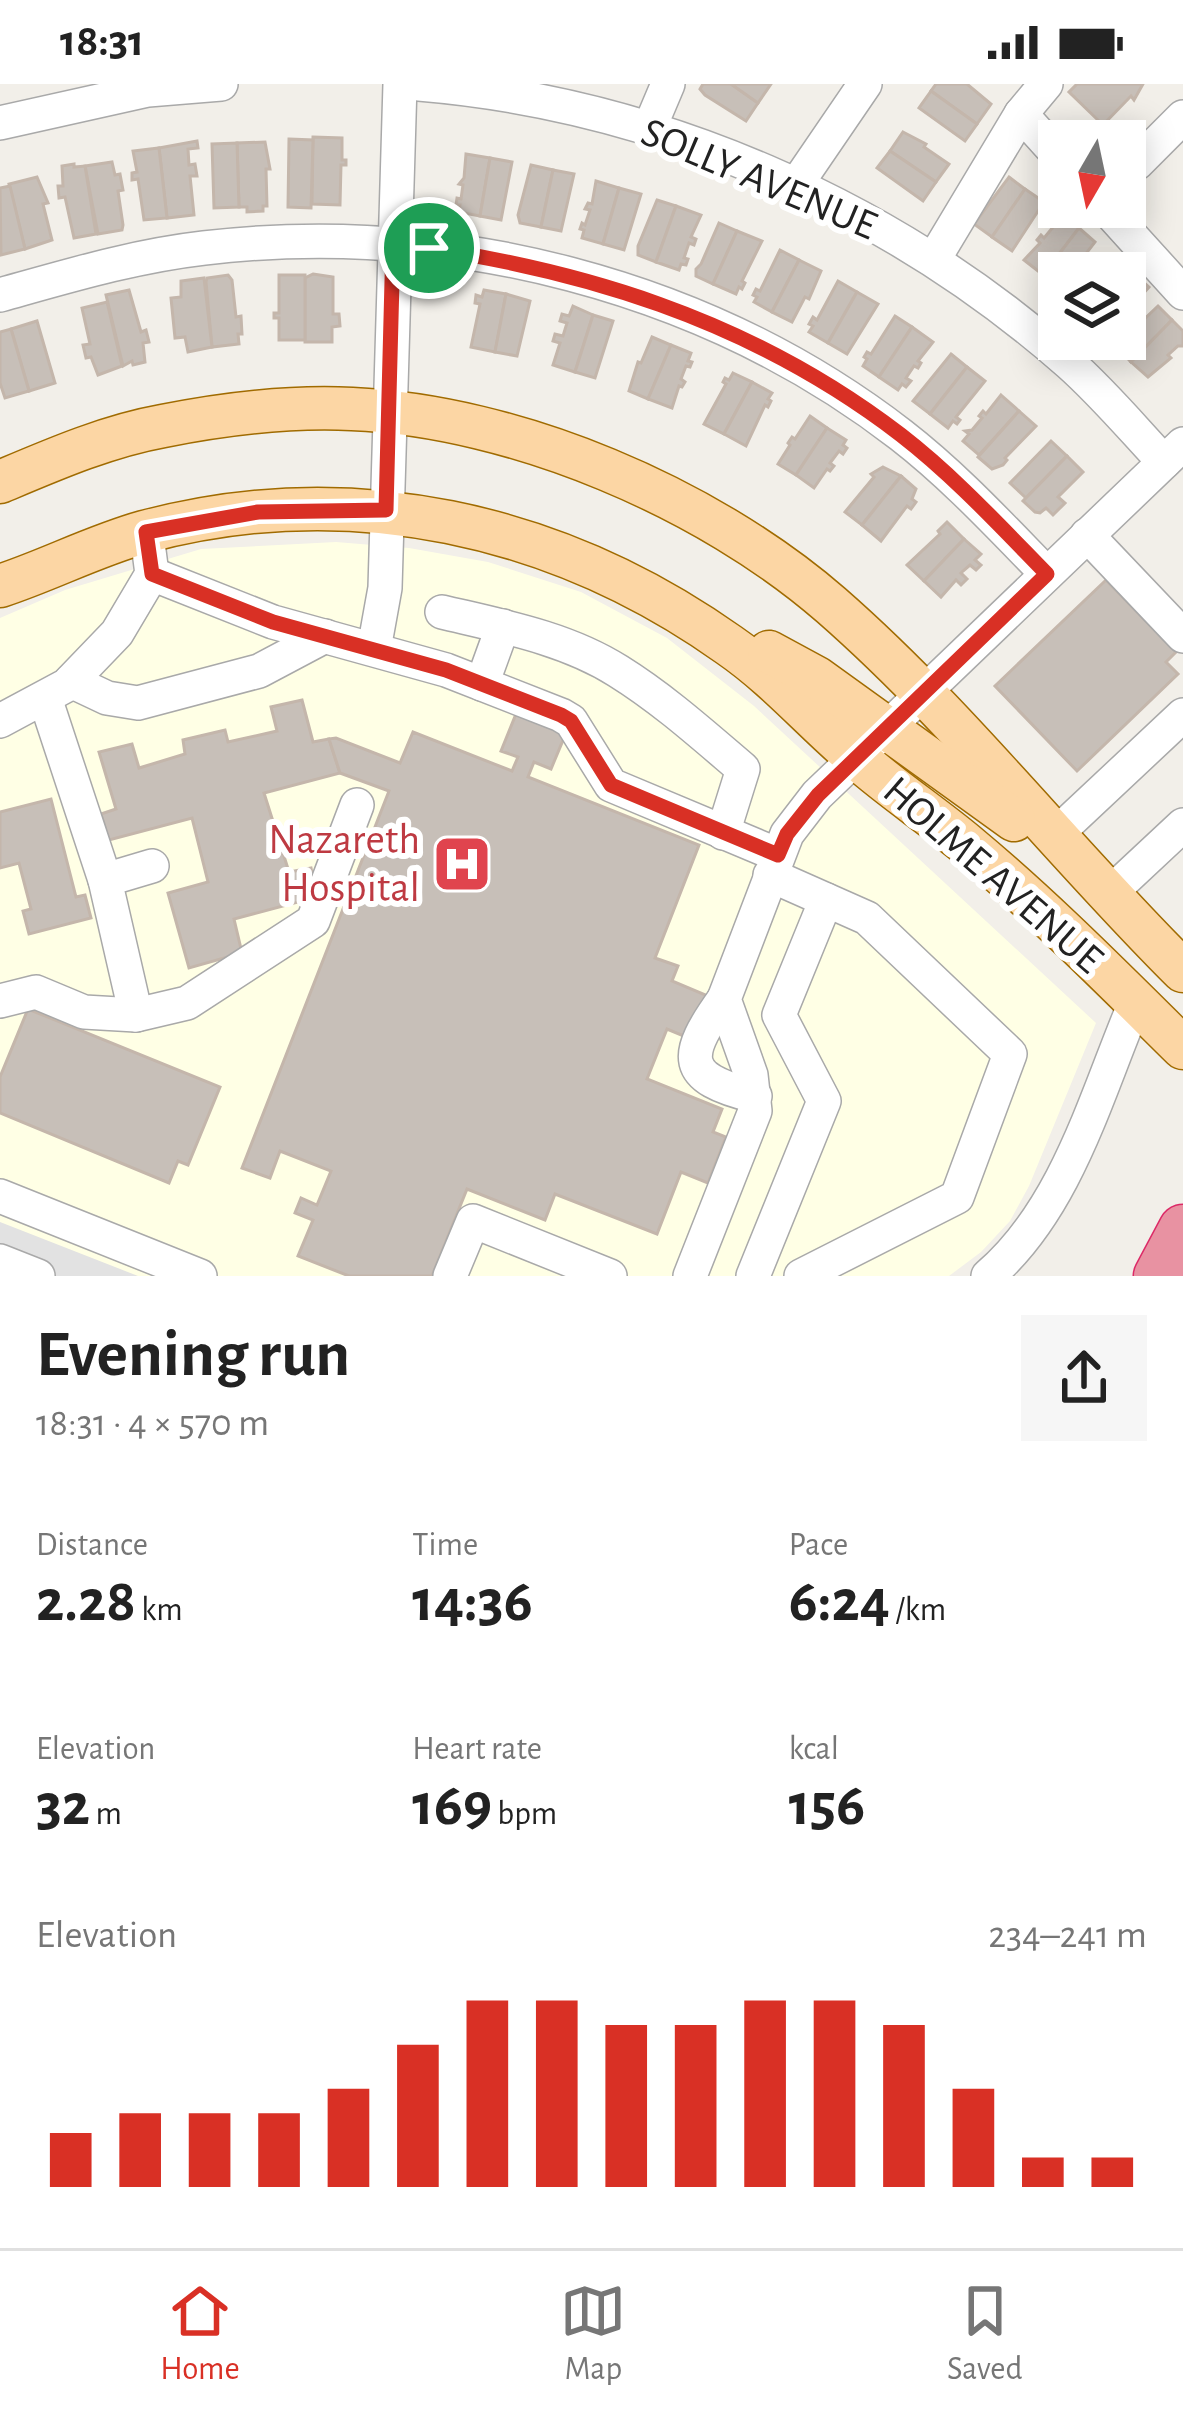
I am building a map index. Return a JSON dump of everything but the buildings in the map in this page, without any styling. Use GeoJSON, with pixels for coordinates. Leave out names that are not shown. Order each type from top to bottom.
{"type":"FeatureCollection","features":[{"type":"Feature","properties":{"kind":"highway"},"geometry":{"type":"LineString","coordinates":[[1158,1276],[1183,1228]]}},
{"type":"Feature","properties":{"kind":"main road","name":"HOLME AVENUE"},"geometry":{"type":"LineString","coordinates":[[0,482],[158,426],[324,408],[389,412],[504,436],[599,467],[691,509],[830,604],[921,693],[1183,971]]}},
{"type":"Feature","properties":{"kind":"main road","name":"HOLME AVENUE"},"geometry":{"type":"LineString","coordinates":[[0,586],[95,546],[258,512],[386,510],[489,529],[562,554],[612,574],[691,619],[778,682],[855,757],[1019,890],[1183,1048]]}},
{"type":"Feature","properties":{"kind":"main road"},"geometry":{"type":"LineString","coordinates":[[691,619],[773,654],[817,679],[1098,884]]}},
{"type":"Feature","properties":{"kind":"street"},"geometry":{"type":"LineString","coordinates":[[0,123],[147,87],[221,84]]}},
{"type":"Feature","properties":{"kind":"street"},"geometry":{"type":"LineString","coordinates":[[374,649],[385,588],[400,84]]}},
{"type":"Feature","properties":{"kind":"street","name":"SOLLY AVENUE"},"geometry":{"type":"LineString","coordinates":[[418,84],[486,87],[649,129],[847,208],[934,259],[1007,311],[1174,453]]}},
{"type":"Feature","properties":{"kind":"street"},"geometry":{"type":"LineString","coordinates":[[649,129],[668,84]]}},
{"type":"Feature","properties":{"kind":"street"},"geometry":{"type":"LineString","coordinates":[[796,184],[865,84]]}},
{"type":"Feature","properties":{"kind":"street"},"geometry":{"type":"LineString","coordinates":[[934,259],[1022,114],[1046,84]]}},
{"type":"Feature","properties":{"kind":"street"},"geometry":{"type":"LineString","coordinates":[[1022,114],[1038,132]]}},
{"type":"Feature","properties":{"kind":"street"},"geometry":{"type":"LineString","coordinates":[[1146,155],[1183,117]]}},
{"type":"Feature","properties":{"kind":"street"},"geometry":{"type":"LineString","coordinates":[[1125,228],[1183,293]]}},
{"type":"Feature","properties":{"kind":"street"},"geometry":{"type":"LineString","coordinates":[[0,295],[113,263],[206,248],[318,242],[393,243],[555,270],[658,301],[745,340],[835,389],[902,436],[964,490],[1047,574]]}},
{"type":"Feature","properties":{"kind":"street"},"geometry":{"type":"LineString","coordinates":[[755,1096],[710,1082],[697,1064],[696,1041],[724,999],[787,834],[885,727],[1174,453]]}},
{"type":"Feature","properties":{"kind":"street"},"geometry":{"type":"LineString","coordinates":[[0,721],[58,690],[117,634],[152,574],[146,532]]}},
{"type":"Feature","properties":{"kind":"street"},"geometry":{"type":"LineString","coordinates":[[1087,536],[1183,636]]}},
{"type":"Feature","properties":{"kind":"street"},"geometry":{"type":"LineString","coordinates":[[152,574],[273,622],[482,684],[571,721],[611,785],[723,833],[826,900],[867,918],[1010,1054],[958,1197],[801,1276]]}},
{"type":"Feature","properties":{"kind":"street"},"geometry":{"type":"LineString","coordinates":[[442,612],[532,633],[615,668],[743,769],[723,833]]}},
{"type":"Feature","properties":{"kind":"street"},"geometry":{"type":"LineString","coordinates":[[482,684],[503,626]]}},
{"type":"Feature","properties":{"kind":"street"},"geometry":{"type":"LineString","coordinates":[[58,690],[138,703],[259,671],[325,636]]}},
{"type":"Feature","properties":{"kind":"street"},"geometry":{"type":"LineString","coordinates":[[58,690],[136,1015]]}},
{"type":"Feature","properties":{"kind":"street"},"geometry":{"type":"LineString","coordinates":[[1054,836],[1183,716]]}},
{"type":"Feature","properties":{"kind":"street"},"geometry":{"type":"LineString","coordinates":[[0,1001],[36,992],[84,1012],[136,1015],[187,1003],[313,921],[357,805]]}},
{"type":"Feature","properties":{"kind":"street"},"geometry":{"type":"LineString","coordinates":[[1098,884],[1183,825]]}},
{"type":"Feature","properties":{"kind":"street"},"geometry":{"type":"LineString","coordinates":[[105,880],[152,866]]}},
{"type":"Feature","properties":{"kind":"street"},"geometry":{"type":"LineString","coordinates":[[753,1276],[824,1101],[779,1015],[826,900]]}},
{"type":"Feature","properties":{"kind":"street"},"geometry":{"type":"LineString","coordinates":[[690,1276],[755,1111],[755,1096],[724,999]]}},
{"type":"Feature","properties":{"kind":"street"},"geometry":{"type":"LineString","coordinates":[[988,1276],[1036,1225],[1057,1188],[1136,1001]]}},
{"type":"Feature","properties":{"kind":"street"},"geometry":{"type":"LineString","coordinates":[[0,1196],[200,1276]]}},
{"type":"Feature","properties":{"kind":"street"},"geometry":{"type":"LineString","coordinates":[[450,1276],[473,1221],[610,1276]]}},
{"type":"Feature","properties":{"kind":"street"},"geometry":{"type":"LineString","coordinates":[[0,1261],[38,1276]]}},
{"type":"Feature","properties":{"kind":"shaded area","name":"Nazareth Hospital"},"geometry":{"type":"Polygon","coordinates":[[[336,542],[488,562],[581,592],[667,638],[754,706],[1096,1023],[1029,1186],[1010,1221],[981,1252],[949,1276],[0,1276],[0,618],[65,590],[201,549],[336,542]]]}},
{"type":"Feature","properties":{"kind":"shaded area"},"geometry":{"type":"Polygon","coordinates":[[[0,1222],[138,1276],[0,1276],[0,1222]]]}},
{"type":"Feature","properties":{"kind":"place","name":"Nazareth Hospital"},"geometry":{"type":"Point","coordinates":[462,864]}},
{"type":"Feature","properties":{"kind":"route"},"geometry":{"type":"LineString","coordinates":[[393,243],[429,248],[555,270],[658,301],[745,340],[835,389],[902,436],[964,490],[1047,574],[818,795],[787,834],[778,855],[611,785],[571,721],[561,715],[446,670],[273,622],[152,574],[146,532],[258,512],[386,510],[393,243]]}}]}
